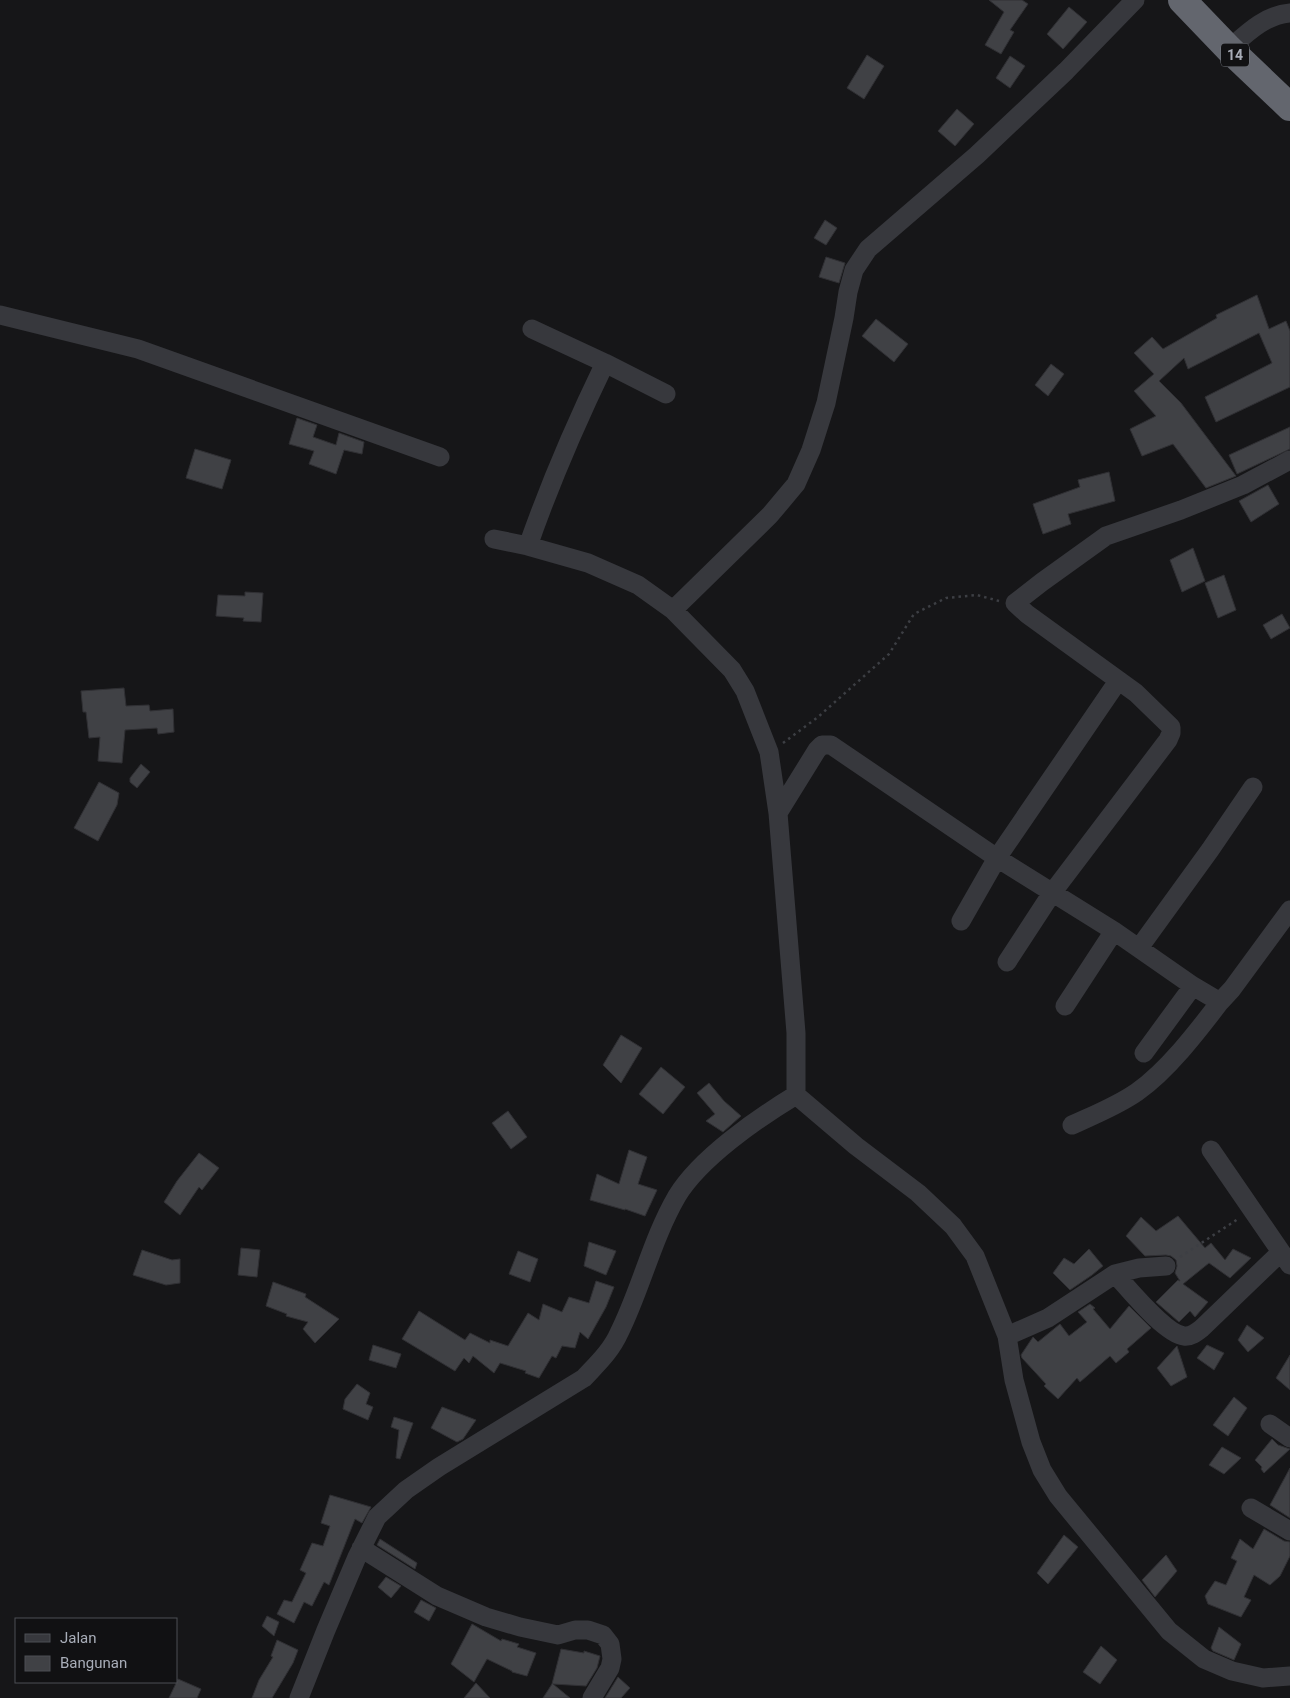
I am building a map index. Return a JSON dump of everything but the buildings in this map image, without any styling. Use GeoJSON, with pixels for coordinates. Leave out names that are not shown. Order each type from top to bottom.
{"type":"FeatureCollection","features":[{"type":"Feature","properties":{"kind":"highway","name":"14"},"geometry":{"type":"LineString","coordinates":[[1182,0],[1290,108]]}},
{"type":"Feature","properties":{"kind":"street"},"geometry":{"type":"LineString","coordinates":[[673,610],[770,515],[796,484],[826,403],[854,270],[868,249],[977,156],[1066,71],[1135,0]]}},
{"type":"Feature","properties":{"kind":"street"},"geometry":{"type":"LineString","coordinates":[[1229,49],[1256,25],[1290,13]]}},
{"type":"Feature","properties":{"kind":"street"},"geometry":{"type":"LineString","coordinates":[[0,315],[138,349],[440,457]]}},
{"type":"Feature","properties":{"kind":"street"},"geometry":{"type":"LineString","coordinates":[[532,329],[666,394]]}},
{"type":"Feature","properties":{"kind":"street"},"geometry":{"type":"LineString","coordinates":[[528,546],[570,435],[605,363]]}},
{"type":"Feature","properties":{"kind":"street"},"geometry":{"type":"LineString","coordinates":[[1007,962],[1052,893],[1168,740],[1171,733],[1171,727],[1166,721],[1136,693],[1027,614],[1015,603],[1106,536],[1181,510],[1242,485],[1290,461]]}},
{"type":"Feature","properties":{"kind":"street"},"geometry":{"type":"LineString","coordinates":[[494,539],[528,546],[588,563],[638,585],[673,610],[732,670],[745,691],[769,752],[778,813],[796,1033],[796,1095],[856,1146],[918,1193],[953,1226],[975,1256],[1007,1336],[1014,1380],[1031,1442],[1042,1470],[1070,1512],[1169,1631],[1204,1659],[1232,1671],[1263,1678],[1290,1676]]}},
{"type":"Feature","properties":{"kind":"street"},"geometry":{"type":"LineString","coordinates":[[961,920],[997,858],[1118,681]]}},
{"type":"Feature","properties":{"kind":"street"},"geometry":{"type":"LineString","coordinates":[[778,813],[817,750],[822,745],[827,744],[997,858],[1114,931],[1193,986],[1220,1002]]}},
{"type":"Feature","properties":{"kind":"street"},"geometry":{"type":"LineString","coordinates":[[1139,948],[1253,787]]}},
{"type":"Feature","properties":{"kind":"street"},"geometry":{"type":"LineString","coordinates":[[1072,1125],[1137,1092],[1165,1066],[1232,989],[1290,910]]}},
{"type":"Feature","properties":{"kind":"street"},"geometry":{"type":"LineString","coordinates":[[1065,1006],[1114,931]]}},
{"type":"Feature","properties":{"kind":"street"},"geometry":{"type":"LineString","coordinates":[[1144,1053],[1193,986]]}},
{"type":"Feature","properties":{"kind":"street"},"geometry":{"type":"LineString","coordinates":[[299,1698],[361,1548],[377,1517],[406,1490],[439,1467],[584,1378],[603,1358],[618,1335],[641,1282],[655,1240],[678,1195],[707,1160],[781,1104],[796,1095]]}},
{"type":"Feature","properties":{"kind":"street"},"geometry":{"type":"LineString","coordinates":[[1115,1274],[1167,1328],[1177,1334],[1188,1336],[1202,1328],[1285,1258],[1211,1150]]}},
{"type":"Feature","properties":{"kind":"street"},"geometry":{"type":"LineString","coordinates":[[1007,1336],[1048,1318],[1115,1274],[1139,1268],[1166,1266]]}},
{"type":"Feature","properties":{"kind":"street"},"geometry":{"type":"LineString","coordinates":[[1270,1424],[1290,1438]]}},
{"type":"Feature","properties":{"kind":"street"},"geometry":{"type":"LineString","coordinates":[[1251,1508],[1290,1532]]}},
{"type":"Feature","properties":{"kind":"street"},"geometry":{"type":"LineString","coordinates":[[361,1548],[437,1596],[486,1617],[558,1635],[575,1630],[588,1630],[603,1635],[610,1644],[612,1659],[610,1668],[592,1698]]}},
{"type":"Feature","properties":{"kind":"path"},"geometry":{"type":"LineString","coordinates":[[769,752],[818,717],[889,654],[914,614],[946,598],[978,596],[1015,603]]}},
{"type":"Feature","properties":{"kind":"path"},"geometry":{"type":"LineString","coordinates":[[1166,1266],[1252,1210]]}}]}
